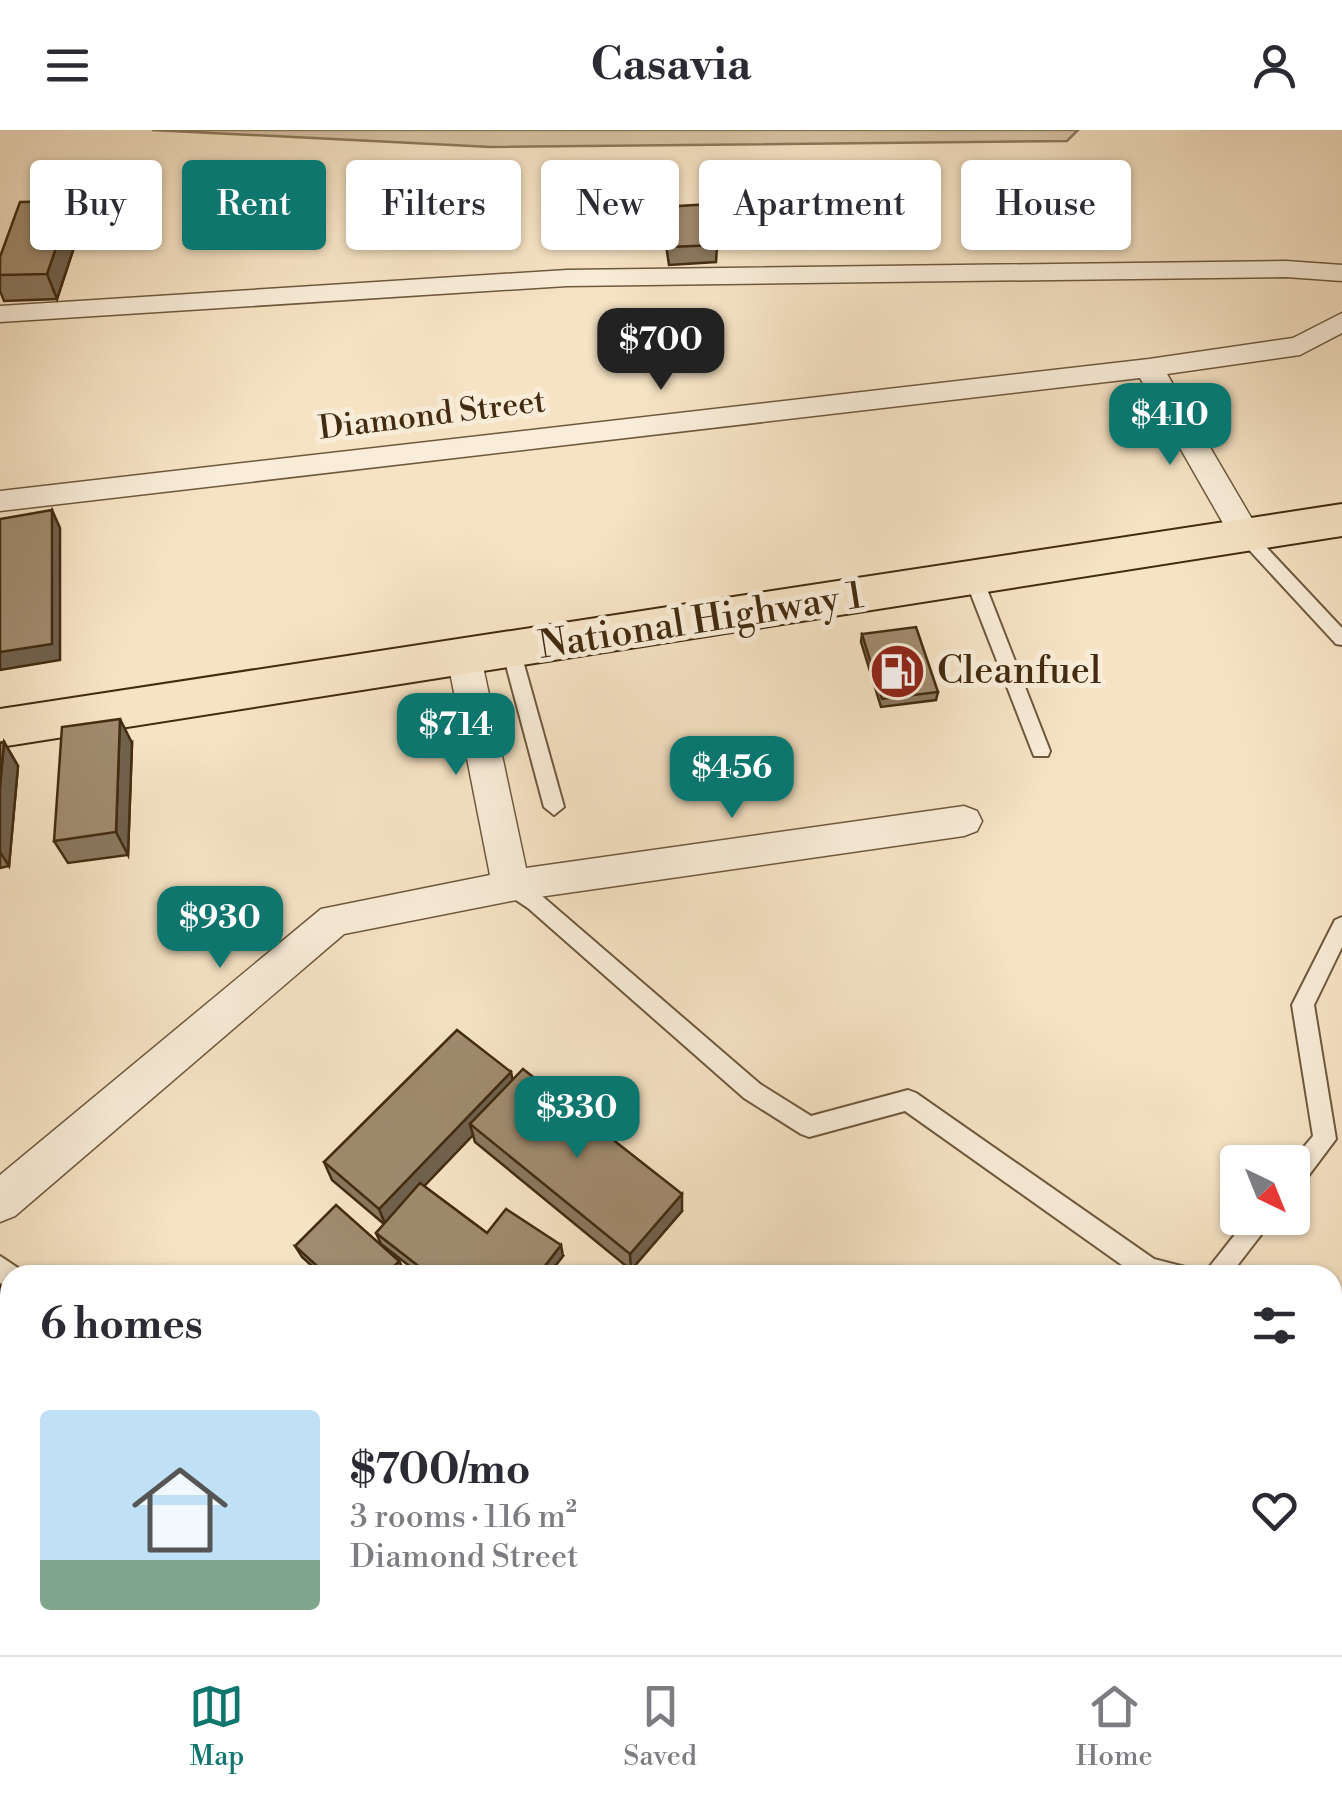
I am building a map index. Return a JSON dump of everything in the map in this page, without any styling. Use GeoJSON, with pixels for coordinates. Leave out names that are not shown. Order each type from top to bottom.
{"type":"FeatureCollection","features":[{"type":"Feature","properties":{"kind":"highway","name":"National Highway 1"},"geometry":{"type":"LineString","coordinates":[[0,728],[1342,520]]}},
{"type":"Feature","properties":{"kind":"street"},"geometry":{"type":"LineString","coordinates":[[0,314],[567,278],[1286,268],[1342,274]]}},
{"type":"Feature","properties":{"kind":"street","name":"Diamond Street"},"geometry":{"type":"LineString","coordinates":[[0,501],[1149,368],[1300,346],[1342,320]]}},
{"type":"Feature","properties":{"kind":"street"},"geometry":{"type":"LineString","coordinates":[[1149,368],[1246,536]]}},
{"type":"Feature","properties":{"kind":"street"},"geometry":{"type":"LineString","coordinates":[[464,657],[511,886]]}},
{"type":"Feature","properties":{"kind":"street"},"geometry":{"type":"LineString","coordinates":[[0,1202],[334,920],[511,886],[964,821]]}},
{"type":"Feature","properties":{"kind":"lane"},"geometry":{"type":"LineString","coordinates":[[1246,536],[1342,639]]}},
{"type":"Feature","properties":{"kind":"lane"},"geometry":{"type":"LineString","coordinates":[[974,579],[1041,751]]}},
{"type":"Feature","properties":{"kind":"lane"},"geometry":{"type":"LineString","coordinates":[[511,650],[554,808]]}},
{"type":"Feature","properties":{"kind":"lane"},"geometry":{"type":"LineString","coordinates":[[511,886],[535,902],[752,1091],[809,1127],[908,1100],[1142,1265]]}},
{"type":"Feature","properties":{"kind":"lane"},"geometry":{"type":"LineString","coordinates":[[1310,1157],[1325,1139],[1303,1005],[1342,926]]}},
{"type":"Feature","properties":{"kind":"lane"},"geometry":{"type":"LineString","coordinates":[[1223,1265],[1248,1235]]}},
{"type":"Feature","properties":{"kind":"shaded area"},"geometry":{"type":"Polygon","coordinates":[[[152,130],[1078,130],[1067,141],[491,147],[152,130]]]}},
{"type":"Feature","properties":{"kind":"building"},"geometry":{"type":"Polygon","coordinates":[[[20,202],[30,202],[30,250],[55,250],[47,274],[0,275],[0,257],[20,202]]]}},
{"type":"Feature","properties":{"kind":"building"},"geometry":{"type":"Polygon","coordinates":[[[699,205],[699,246],[679,247],[679,206],[699,205]]]}},
{"type":"Feature","properties":{"kind":"building"},"geometry":{"type":"Polygon","coordinates":[[[52,510],[52,644],[0,652],[0,519],[52,510]]]}},
{"type":"Feature","properties":{"kind":"building","name":"Cleanfuel"},"geometry":{"type":"Polygon","coordinates":[[[916,627],[938,692],[882,699],[862,634],[916,627]]]}},
{"type":"Feature","properties":{"kind":"building"},"geometry":{"type":"Polygon","coordinates":[[[120,719],[116,832],[54,841],[62,727],[120,719]]]}},
{"type":"Feature","properties":{"kind":"building"},"geometry":{"type":"Polygon","coordinates":[[[4,742],[0,787],[0,743],[4,742]]]}},
{"type":"Feature","properties":{"kind":"building"},"geometry":{"type":"Polygon","coordinates":[[[457,1030],[511,1072],[379,1209],[324,1162],[457,1030]]]}},
{"type":"Feature","properties":{"kind":"building"},"geometry":{"type":"Polygon","coordinates":[[[523,1069],[682,1194],[630,1254],[470,1124],[523,1069]]]}},
{"type":"Feature","properties":{"kind":"building"},"geometry":{"type":"Polygon","coordinates":[[[420,1183],[487,1233],[506,1209],[561,1245],[546,1265],[417,1265],[376,1233],[420,1183]]]}},
{"type":"Feature","properties":{"kind":"building"},"geometry":{"type":"Polygon","coordinates":[[[336,1205],[399,1261],[395,1265],[316,1265],[295,1246],[336,1205]]]}},
{"type":"Feature","properties":{"kind":"place","name":"Cleanfuel"},"geometry":{"type":"Point","coordinates":[898,671]}}]}
